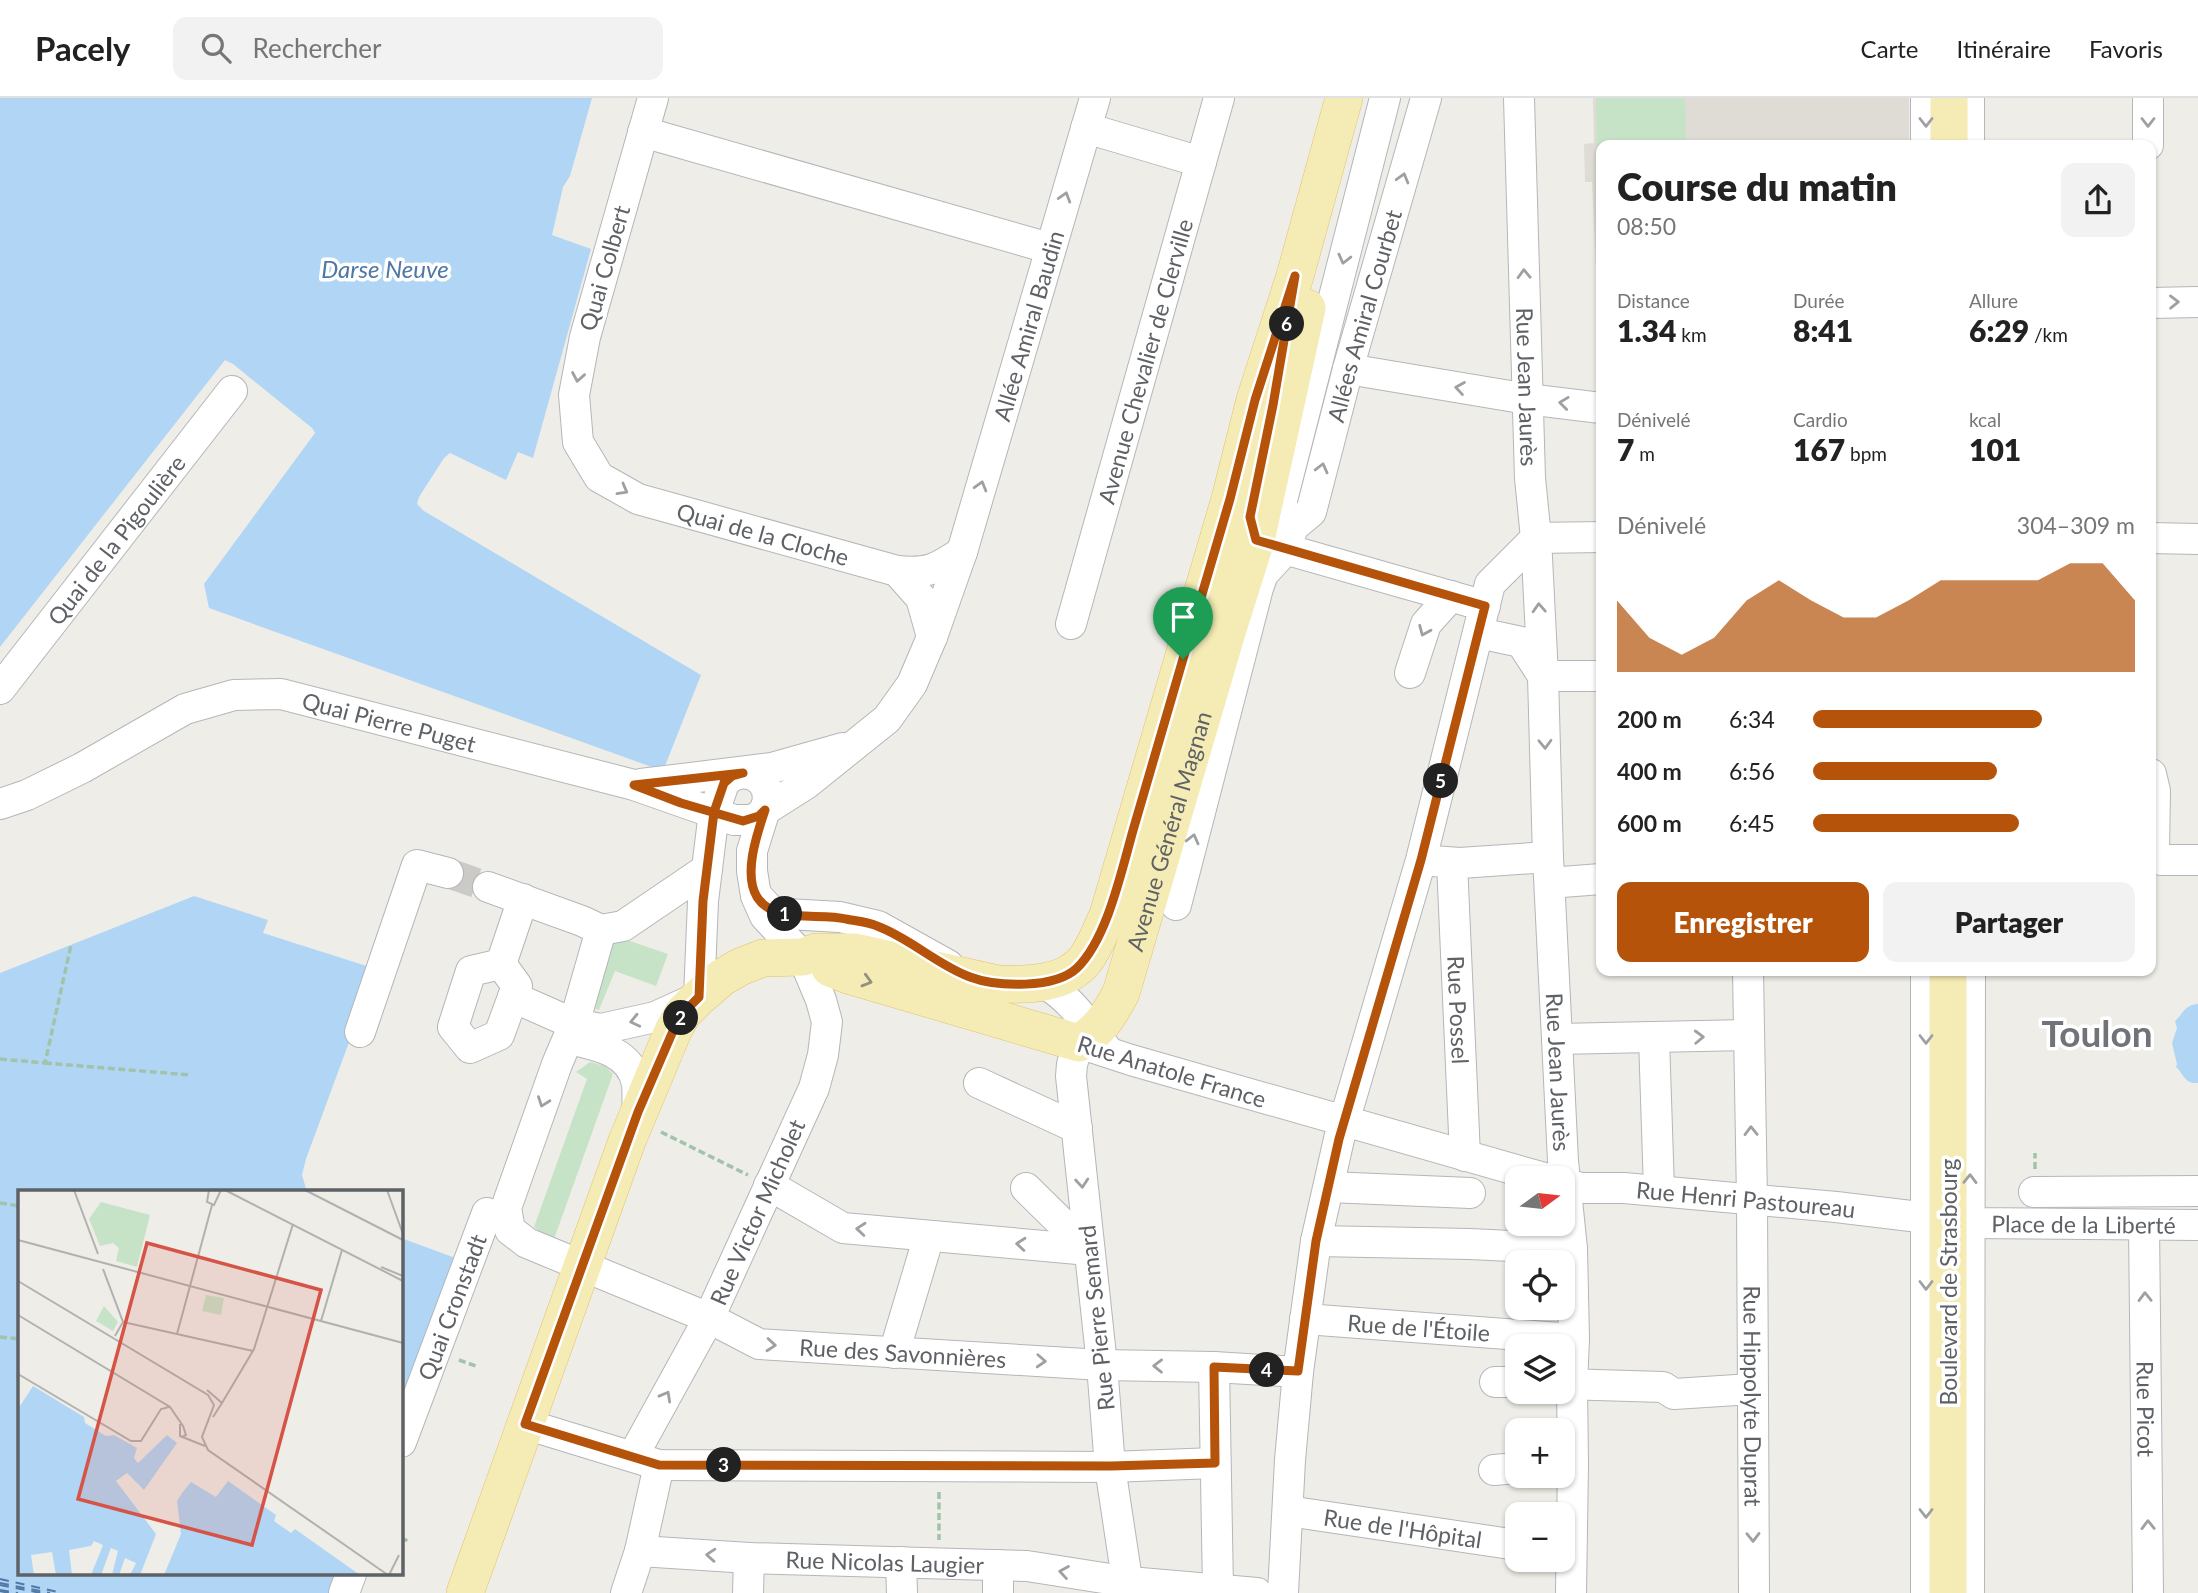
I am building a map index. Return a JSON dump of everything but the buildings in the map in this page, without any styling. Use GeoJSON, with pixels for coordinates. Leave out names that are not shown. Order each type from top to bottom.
{"type":"FeatureCollection","features":[{"type":"Feature","properties":{"kind":"main road","name":"Avenue Général Magnan"},"geometry":{"type":"LineString","coordinates":[[465,1593],[636,1116],[683,1013],[721,978],[763,958],[803,957],[816,952],[855,952],[998,984],[1043,982],[1074,971],[1086,959],[1108,915],[1230,499],[1255,400],[1295,276],[1344,98]]}},
{"type":"Feature","properties":{"kind":"main road","name":"Avenue Général Magnan"},"geometry":{"type":"LineString","coordinates":[[1094,1043],[1121,993],[1227,632],[1278,539],[1281,434],[1299,340],[1327,230],[1366,98]]}},
{"type":"Feature","properties":{"kind":"main road"},"geometry":{"type":"LineString","coordinates":[[1949,98],[1949,140]]}},
{"type":"Feature","properties":{"kind":"main road","name":"Rue Anatole France"},"geometry":{"type":"LineString","coordinates":[[803,957],[848,975],[1094,1043]]}},
{"type":"Feature","properties":{"kind":"main road","name":"Boulevard de Strasbourg"},"geometry":{"type":"LineString","coordinates":[[1948,976],[1948,1593]]}},
{"type":"Feature","properties":{"kind":"street","name":"Quai Colbert"},"geometry":{"type":"LineString","coordinates":[[578,442],[574,395],[584,337],[653,98]]}},
{"type":"Feature","properties":{"kind":"street","name":"Allée Amiral Baudin"},"geometry":{"type":"LineString","coordinates":[[765,810],[806,785],[887,719],[912,684],[962,552],[1049,247],[1095,98]]}},
{"type":"Feature","properties":{"kind":"street","name":"Avenue Chevalier de Clerville"},"geometry":{"type":"LineString","coordinates":[[1071,624],[1219,98]]}},
{"type":"Feature","properties":{"kind":"street","name":"Allées Amiral Courbet"},"geometry":{"type":"LineString","coordinates":[[1278,539],[1281,505],[1385,98]]}},
{"type":"Feature","properties":{"kind":"street","name":"Allées Amiral Courbet"},"geometry":{"type":"LineString","coordinates":[[1278,539],[1311,512],[1348,369],[1426,98]]}},
{"type":"Feature","properties":{"kind":"street","name":"Rue Jean Jaurès"},"geometry":{"type":"LineString","coordinates":[[1518,98],[1530,478],[1543,676],[1558,1039],[1557,1166]]}},
{"type":"Feature","properties":{"kind":"street"},"geometry":{"type":"LineString","coordinates":[[1926,98],[1926,140]]}},
{"type":"Feature","properties":{"kind":"street"},"geometry":{"type":"LineString","coordinates":[[1969,98],[1969,140]]}},
{"type":"Feature","properties":{"kind":"street"},"geometry":{"type":"LineString","coordinates":[[2148,98],[2148,140]]}},
{"type":"Feature","properties":{"kind":"street"},"geometry":{"type":"LineString","coordinates":[[1086,128],[1201,162]]}},
{"type":"Feature","properties":{"kind":"street"},"geometry":{"type":"LineString","coordinates":[[643,132],[1049,247]]}},
{"type":"Feature","properties":{"kind":"street","name":"Avenue Général Magnan"},"geometry":{"type":"LineString","coordinates":[[1278,539],[1250,517],[1295,276]]}},
{"type":"Feature","properties":{"kind":"street"},"geometry":{"type":"LineString","coordinates":[[2156,303],[2198,302]]}},
{"type":"Feature","properties":{"kind":"street"},"geometry":{"type":"LineString","coordinates":[[1348,369],[1527,399],[1596,407]]}},
{"type":"Feature","properties":{"kind":"street","name":"Quai de la Pigoulière"},"geometry":{"type":"LineString","coordinates":[[0,689],[232,391]]}},
{"type":"Feature","properties":{"kind":"street","name":"Quai de la Cloche"},"geometry":{"type":"LineString","coordinates":[[578,442],[599,477],[638,499],[897,571]]}},
{"type":"Feature","properties":{"kind":"street"},"geometry":{"type":"LineString","coordinates":[[1283,1593],[1298,1371],[1316,1241],[1343,1121],[1421,860],[1490,584],[1536,538],[1596,537]]}},
{"type":"Feature","properties":{"kind":"street"},"geometry":{"type":"LineString","coordinates":[[2156,538],[2198,539]]}},
{"type":"Feature","properties":{"kind":"street"},"geometry":{"type":"LineString","coordinates":[[1176,905],[1258,588],[1278,539],[1451,596],[1482,619],[1521,642],[1543,676],[1596,676]]}},
{"type":"Feature","properties":{"kind":"street"},"geometry":{"type":"LineString","coordinates":[[897,571],[920,573],[942,566],[962,552]]}},
{"type":"Feature","properties":{"kind":"street"},"geometry":{"type":"LineString","coordinates":[[897,571],[921,598],[932,637]]}},
{"type":"Feature","properties":{"kind":"street"},"geometry":{"type":"LineString","coordinates":[[1410,673],[1426,624],[1451,596]]}},
{"type":"Feature","properties":{"kind":"street","name":"Quai Pierre Puget"},"geometry":{"type":"LineString","coordinates":[[0,804],[27,795],[82,768],[185,709],[234,695],[281,694],[634,785]]}},
{"type":"Feature","properties":{"kind":"street"},"geometry":{"type":"LineString","coordinates":[[634,785],[772,768],[857,744]]}},
{"type":"Feature","properties":{"kind":"street"},"geometry":{"type":"LineString","coordinates":[[571,1031],[601,1029],[655,1017],[699,997],[703,901],[708,860],[723,808],[724,783],[732,776],[743,773],[753,775],[762,781],[767,790],[768,800],[751,871],[765,916],[803,957]]}},
{"type":"Feature","properties":{"kind":"street"},"geometry":{"type":"LineString","coordinates":[[634,785],[681,803],[723,808],[751,820],[765,810]]}},
{"type":"Feature","properties":{"kind":"street"},"geometry":{"type":"LineString","coordinates":[[2156,853],[2185,864]]}},
{"type":"Feature","properties":{"kind":"street"},"geometry":{"type":"LineString","coordinates":[[488,887],[582,920],[601,930],[623,926],[708,860]]}},
{"type":"Feature","properties":{"kind":"street"},"geometry":{"type":"LineString","coordinates":[[1421,860],[1549,867],[1562,882],[1596,879]]}},
{"type":"Feature","properties":{"kind":"street","name":"Rue Possel"},"geometry":{"type":"LineString","coordinates":[[1452,863],[1465,1156]]}},
{"type":"Feature","properties":{"kind":"street"},"geometry":{"type":"LineString","coordinates":[[360,1032],[417,865],[448,873]]}},
{"type":"Feature","properties":{"kind":"street"},"geometry":{"type":"LineString","coordinates":[[757,896],[771,911],[840,917],[878,926],[969,977]]}},
{"type":"Feature","properties":{"kind":"street"},"geometry":{"type":"LineString","coordinates":[[501,964],[523,899]]}},
{"type":"Feature","properties":{"kind":"street"},"geometry":{"type":"LineString","coordinates":[[527,1243],[510,1230],[506,1208],[571,1031],[601,930]]}},
{"type":"Feature","properties":{"kind":"street","name":"Rue Victor Micholet"},"geometry":{"type":"LineString","coordinates":[[626,1593],[640,1551],[646,1461],[814,1088],[823,1055],[827,1022],[803,957]]}},
{"type":"Feature","properties":{"kind":"street"},"geometry":{"type":"LineString","coordinates":[[501,964],[517,986],[510,1006],[499,1035],[470,1048],[453,1027],[471,971],[501,964]]}},
{"type":"Feature","properties":{"kind":"street","name":"Rue Hippolyte Duprat"},"geometry":{"type":"LineString","coordinates":[[1748,976],[1754,1593]]}},
{"type":"Feature","properties":{"kind":"street"},"geometry":{"type":"LineString","coordinates":[[1926,976],[1948,1220],[1969,1593]]}},
{"type":"Feature","properties":{"kind":"street"},"geometry":{"type":"LineString","coordinates":[[1970,976],[1970,1135]]}},
{"type":"Feature","properties":{"kind":"street"},"geometry":{"type":"LineString","coordinates":[[1926,1593],[1948,1220],[1988,1072],[1988,976]]}},
{"type":"Feature","properties":{"kind":"street"},"geometry":{"type":"LineString","coordinates":[[1043,982],[1061,993],[1079,1011],[1094,1043]]}},
{"type":"Feature","properties":{"kind":"street"},"geometry":{"type":"LineString","coordinates":[[510,1006],[571,1031],[621,1058],[631,1068],[636,1083],[636,1116]]}},
{"type":"Feature","properties":{"kind":"street"},"geometry":{"type":"LineString","coordinates":[[1558,1039],[1748,1035]]}},
{"type":"Feature","properties":{"kind":"street"},"geometry":{"type":"LineString","coordinates":[[1654,1038],[1659,1190]]}},
{"type":"Feature","properties":{"kind":"street","name":"Rue Anatole France"},"geometry":{"type":"LineString","coordinates":[[1094,1043],[1343,1121],[1505,1167]]}},
{"type":"Feature","properties":{"kind":"street","name":"Rue Pierre Semard"},"geometry":{"type":"LineString","coordinates":[[1094,1043],[1072,1064],[1070,1076],[1111,1466],[1129,1588]]}},
{"type":"Feature","properties":{"kind":"street"},"geometry":{"type":"LineString","coordinates":[[979,1083],[1077,1128]]}},
{"type":"Feature","properties":{"kind":"street"},"geometry":{"type":"LineString","coordinates":[[2034,1182],[2198,1191]]}},
{"type":"Feature","properties":{"kind":"street"},"geometry":{"type":"LineString","coordinates":[[769,1185],[843,1228],[1088,1250]]}},
{"type":"Feature","properties":{"kind":"street","name":"Rue Henri Pastoureau"},"geometry":{"type":"LineString","coordinates":[[1575,1186],[1659,1190],[1948,1220]]}},
{"type":"Feature","properties":{"kind":"street"},"geometry":{"type":"LineString","coordinates":[[1329,1187],[1470,1193]]}},
{"type":"Feature","properties":{"kind":"street"},"geometry":{"type":"LineString","coordinates":[[1026,1188],[1088,1250]]}},
{"type":"Feature","properties":{"kind":"street","name":"Place de la Liberté"},"geometry":{"type":"LineString","coordinates":[[1948,1220],[2198,1225]]}},
{"type":"Feature","properties":{"kind":"street","name":"Rue des Savonnières"},"geometry":{"type":"LineString","coordinates":[[484,1225],[709,1318],[760,1344],[1102,1365],[1298,1371]]}},
{"type":"Feature","properties":{"kind":"street","name":"Quai Cronstadt"},"geometry":{"type":"LineString","coordinates":[[402,1439],[484,1225]]}},
{"type":"Feature","properties":{"kind":"street","name":"Rue Picot"},"geometry":{"type":"LineString","coordinates":[[2144,1225],[2148,1593]]}},
{"type":"Feature","properties":{"kind":"street"},"geometry":{"type":"LineString","coordinates":[[894,1353],[929,1236]]}},
{"type":"Feature","properties":{"kind":"street","name":"Rue Jean Jaurès"},"geometry":{"type":"LineString","coordinates":[[1569,1236],[1572,1249],[1574,1334]]}},
{"type":"Feature","properties":{"kind":"street"},"geometry":{"type":"LineString","coordinates":[[1316,1241],[1572,1249]]}},
{"type":"Feature","properties":{"kind":"street","name":"Rue de l'Étoile"},"geometry":{"type":"LineString","coordinates":[[1305,1319],[1507,1334]]}},
{"type":"Feature","properties":{"kind":"street"},"geometry":{"type":"LineString","coordinates":[[1214,1367],[1218,1589]]}},
{"type":"Feature","properties":{"kind":"street"},"geometry":{"type":"LineString","coordinates":[[1575,1384],[1663,1387],[1674,1394],[1752,1389]]}},
{"type":"Feature","properties":{"kind":"street"},"geometry":{"type":"LineString","coordinates":[[525,1424],[646,1461],[939,1466],[1215,1463]]}},
{"type":"Feature","properties":{"kind":"street","name":"Rue de l'Hôpital"},"geometry":{"type":"LineString","coordinates":[[1288,1511],[1505,1543]]}},
{"type":"Feature","properties":{"kind":"street","name":"Rue Nicolas Laugier"},"geometry":{"type":"LineString","coordinates":[[640,1551],[749,1558],[939,1563],[998,1579],[1027,1566],[1129,1588],[1218,1589],[1256,1593]]}},
{"type":"Feature","properties":{"kind":"street"},"geometry":{"type":"LineString","coordinates":[[748,1593],[749,1558]]}},
{"type":"Feature","properties":{"kind":"street"},"geometry":{"type":"LineString","coordinates":[[901,1562],[902,1593]]}},
{"type":"Feature","properties":{"kind":"street","name":"Rue Jean Jaurès"},"geometry":{"type":"LineString","coordinates":[[1569,1572],[1571,1593]]}},
{"type":"Feature","properties":{"kind":"street"},"geometry":{"type":"LineString","coordinates":[[344,1593],[350,1576]]}},
{"type":"Feature","properties":{"kind":"path"},"geometry":{"type":"LineString","coordinates":[[45,1063],[71,945]]}},
{"type":"Feature","properties":{"kind":"path"},"geometry":{"type":"LineString","coordinates":[[0,1059],[190,1075]]}},
{"type":"Feature","properties":{"kind":"path"},"geometry":{"type":"LineString","coordinates":[[636,1116],[769,1185]]}},
{"type":"Feature","properties":{"kind":"path"},"geometry":{"type":"LineString","coordinates":[[2034,1182],[2035,1153]]}},
{"type":"Feature","properties":{"kind":"path"},"geometry":{"type":"LineString","coordinates":[[0,1203],[18,1206]]}},
{"type":"Feature","properties":{"kind":"path"},"geometry":{"type":"LineString","coordinates":[[0,1336],[18,1339]]}},
{"type":"Feature","properties":{"kind":"path"},"geometry":{"type":"LineString","coordinates":[[939,1466],[939,1563]]}},
{"type":"Feature","properties":{"kind":"path"},"geometry":{"type":"LineString","coordinates":[[402,1538],[408,1541]]}},
{"type":"Feature","properties":{"kind":"shaded area"},"geometry":{"type":"Polygon","coordinates":[[[1593,98],[1909,98],[1909,140],[1596,140],[1596,268],[1592,182],[1585,182],[1584,144],[1594,143],[1593,98]]]}},
{"type":"Feature","properties":{"kind":"green space"},"geometry":{"type":"Polygon","coordinates":[[[1596,98],[1685,98],[1686,140],[1596,140],[1596,98]]]}},
{"type":"Feature","properties":{"kind":"green space"},"geometry":{"type":"Polygon","coordinates":[[[627,940],[668,954],[656,986],[615,971],[599,1010],[582,1004],[610,943],[627,940]]]}},
{"type":"Feature","properties":{"kind":"green space"},"geometry":{"type":"Polygon","coordinates":[[[590,1062],[605,1066],[613,1074],[553,1242],[534,1227],[587,1079],[576,1072],[590,1062]]]}},
{"type":"Feature","properties":{"kind":"water","name":"Darse Neuve"},"geometry":{"type":"Polygon","coordinates":[[[0,98],[592,98],[570,176],[563,187],[552,235],[591,249],[533,458],[518,452],[506,480],[450,453],[444,458],[417,504],[424,511],[701,675],[663,771],[209,608],[204,584],[315,433],[225,360],[0,647],[0,98]]]}},
{"type":"Feature","properties":{"kind":"water"},"geometry":{"type":"Polygon","coordinates":[[[194,896],[268,920],[263,933],[376,969],[306,1159],[302,1175],[306,1190],[18,1190],[18,1576],[344,1576],[338,1593],[0,1593],[0,973],[194,896]]]}},
{"type":"Feature","properties":{"kind":"water"},"geometry":{"type":"Polygon","coordinates":[[[2198,1004],[2198,1083],[2193,1083],[2176,1067],[2172,1043],[2177,1028],[2175,1021],[2187,1008],[2198,1004]]]}},
{"type":"Feature","properties":{"kind":"water"},"geometry":{"type":"Polygon","coordinates":[[[402,1238],[461,1260],[402,1420],[402,1238]]]}},
{"type":"Feature","properties":{"kind":"ferry route"},"geometry":{"type":"LineString","coordinates":[[0,1579],[62,1593]]}},
{"type":"Feature","properties":{"kind":"ferry route"},"geometry":{"type":"LineString","coordinates":[[0,1583],[50,1593]]}},
{"type":"Feature","properties":{"kind":"ferry route"},"geometry":{"type":"LineString","coordinates":[[0,1585],[41,1593]]}},
{"type":"Feature","properties":{"kind":"ferry route"},"geometry":{"type":"LineString","coordinates":[[0,1590],[18,1593]]}},
{"type":"Feature","properties":{"kind":"ferry route"},"geometry":{"type":"LineString","coordinates":[[0,1591],[9,1593]]}},
{"type":"Feature","properties":{"kind":"tunnel"},"geometry":{"type":"LineString","coordinates":[[448,873],[488,887]]}},
{"type":"Feature","properties":{"kind":"district","name":"Toulon"},"geometry":{"type":"Point","coordinates":[2097,1032]}},
{"type":"Feature","properties":{"kind":"route"},"geometry":{"type":"LineString","coordinates":[[1183,659],[1108,915],[1086,959],[1074,971],[1043,982],[998,984],[969,977],[878,926],[840,917],[771,911],[757,896],[751,871],[752,850],[765,810],[751,820],[734,820],[714,812],[681,803],[634,785],[743,773],[732,776],[724,783],[714,812],[703,901],[699,997],[683,1013],[673,1031],[638,1112],[525,1424],[659,1465],[1111,1466],[1215,1463],[1214,1367],[1298,1371],[1316,1241],[1343,1121],[1421,860],[1485,606],[1256,540],[1250,517],[1295,276],[1255,400],[1230,499],[1183,659]]}}]}
